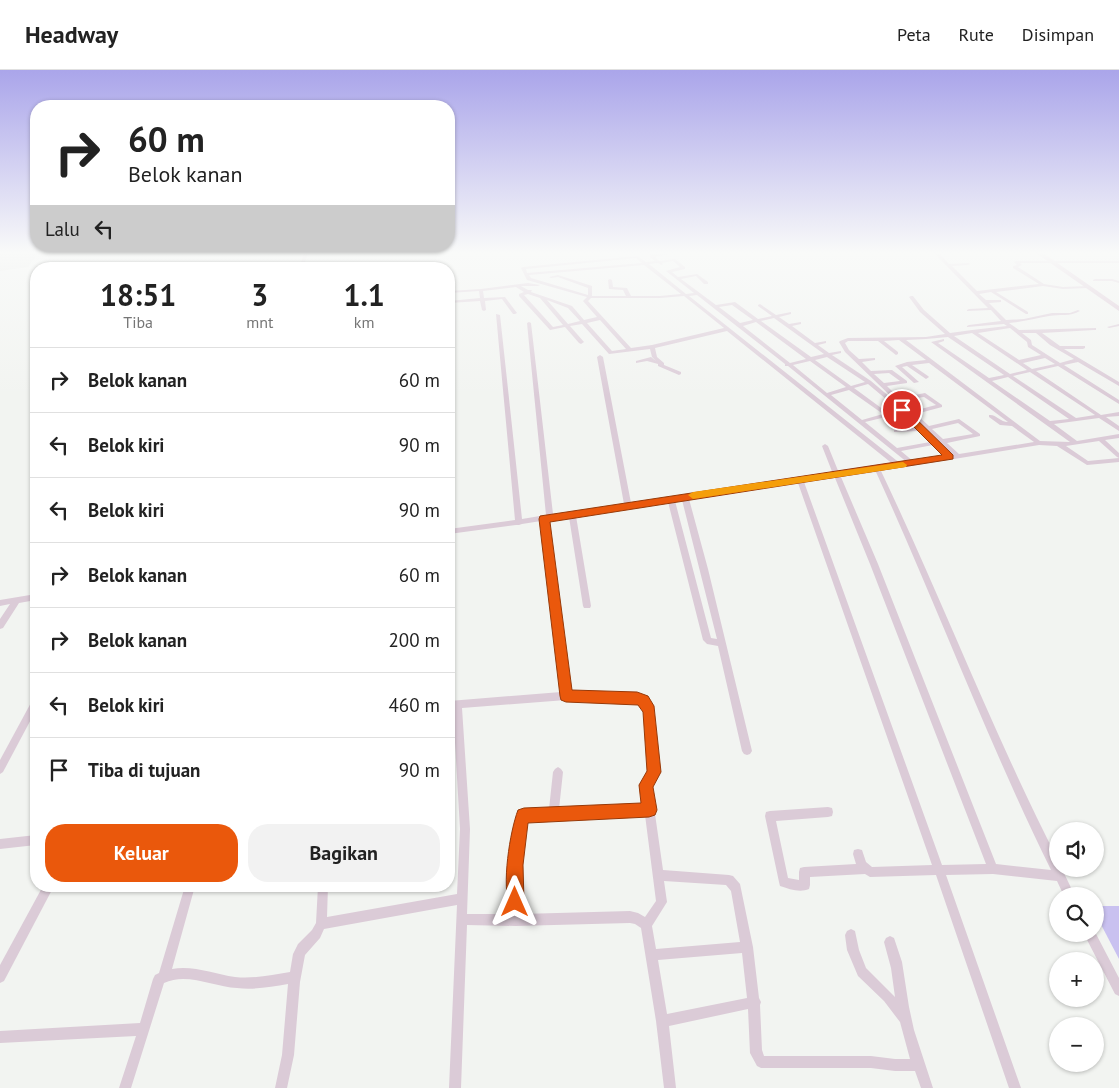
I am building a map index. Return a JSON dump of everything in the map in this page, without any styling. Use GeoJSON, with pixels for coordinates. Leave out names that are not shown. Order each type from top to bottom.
{"type":"FeatureCollection","features":[{"type":"Feature","properties":{"kind":"street"},"geometry":{"type":"LineString","coordinates":[[484,301],[486,311]]}},
{"type":"Feature","properties":{"kind":"street"},"geometry":{"type":"LineString","coordinates":[[505,301],[515,313]]}},
{"type":"Feature","properties":{"kind":"street"},"geometry":{"type":"LineString","coordinates":[[525,301],[550,328],[601,318]]}},
{"type":"Feature","properties":{"kind":"street"},"geometry":{"type":"LineString","coordinates":[[544,301],[581,342]]}},
{"type":"Feature","properties":{"kind":"street"},"geometry":{"type":"LineString","coordinates":[[551,301],[570,307],[611,353],[652,346],[790,313]]}},
{"type":"Feature","properties":{"kind":"street"},"geometry":{"type":"LineString","coordinates":[[589,301],[601,318],[630,350]]}},
{"type":"Feature","properties":{"kind":"street"},"geometry":{"type":"LineString","coordinates":[[694,301],[900,466]]}},
{"type":"Feature","properties":{"kind":"street"},"geometry":{"type":"LineString","coordinates":[[706,301],[912,463]]}},
{"type":"Feature","properties":{"kind":"street"},"geometry":{"type":"LineString","coordinates":[[914,301],[922,311],[949,335],[1075,420]]}},
{"type":"Feature","properties":{"kind":"street"},"geometry":{"type":"LineString","coordinates":[[984,302],[999,301]]}},
{"type":"Feature","properties":{"kind":"street"},"geometry":{"type":"LineString","coordinates":[[1006,301],[1026,313]]}},
{"type":"Feature","properties":{"kind":"street"},"geometry":{"type":"LineString","coordinates":[[1107,301],[1119,308]]}},
{"type":"Feature","properties":{"kind":"street"},"geometry":{"type":"LineString","coordinates":[[984,302],[1007,324],[1029,341],[1030,346],[1119,402]]}},
{"type":"Feature","properties":{"kind":"street"},"geometry":{"type":"LineString","coordinates":[[714,307],[733,303],[907,429]]}},
{"type":"Feature","properties":{"kind":"street"},"geometry":{"type":"LineString","coordinates":[[550,306],[561,304]]}},
{"type":"Feature","properties":{"kind":"street"},"geometry":{"type":"LineString","coordinates":[[760,305],[908,410],[928,428],[949,457]]}},
{"type":"Feature","properties":{"kind":"street"},"geometry":{"type":"LineString","coordinates":[[969,310],[992,309]]}},
{"type":"Feature","properties":{"kind":"street"},"geometry":{"type":"LineString","coordinates":[[957,456],[921,429],[900,399],[869,373],[843,347],[842,342],[848,340],[901,339],[977,332],[1052,314],[1072,314],[1078,311]]}},
{"type":"Feature","properties":{"kind":"street"},"geometry":{"type":"LineString","coordinates":[[710,314],[721,312]]}},
{"type":"Feature","properties":{"kind":"street"},"geometry":{"type":"LineString","coordinates":[[498,315],[519,523]]}},
{"type":"Feature","properties":{"kind":"street"},"geometry":{"type":"LineString","coordinates":[[529,323],[566,695]]}},
{"type":"Feature","properties":{"kind":"street"},"geometry":{"type":"LineString","coordinates":[[788,326],[799,323]]}},
{"type":"Feature","properties":{"kind":"street"},"geometry":{"type":"LineString","coordinates":[[969,326],[1007,324]]}},
{"type":"Feature","properties":{"kind":"street"},"geometry":{"type":"LineString","coordinates":[[1109,327],[1119,325]]}},
{"type":"Feature","properties":{"kind":"street"},"geometry":{"type":"LineString","coordinates":[[1017,332],[1094,329]]}},
{"type":"Feature","properties":{"kind":"street"},"geometry":{"type":"LineString","coordinates":[[1037,331],[1058,348],[1119,384]]}},
{"type":"Feature","properties":{"kind":"street"},"geometry":{"type":"LineString","coordinates":[[977,332],[1119,423]]}},
{"type":"Feature","properties":{"kind":"street"},"geometry":{"type":"LineString","coordinates":[[949,335],[934,342],[1075,442]]}},
{"type":"Feature","properties":{"kind":"street"},"geometry":{"type":"LineString","coordinates":[[601,341],[618,337]]}},
{"type":"Feature","properties":{"kind":"street"},"geometry":{"type":"LineString","coordinates":[[901,339],[1039,443]]}},
{"type":"Feature","properties":{"kind":"street"},"geometry":{"type":"LineString","coordinates":[[879,340],[896,353]]}},
{"type":"Feature","properties":{"kind":"street"},"geometry":{"type":"LineString","coordinates":[[814,345],[824,342]]}},
{"type":"Feature","properties":{"kind":"street"},"geometry":{"type":"LineString","coordinates":[[652,346],[655,357],[662,363],[660,364]]}},
{"type":"Feature","properties":{"kind":"street"},"geometry":{"type":"LineString","coordinates":[[1058,348],[1083,347]]}},
{"type":"Feature","properties":{"kind":"street"},"geometry":{"type":"LineString","coordinates":[[778,369],[839,352]]}},
{"type":"Feature","properties":{"kind":"street"},"geometry":{"type":"LineString","coordinates":[[1021,361],[1045,356]]}},
{"type":"Feature","properties":{"kind":"street"},"geometry":{"type":"LineString","coordinates":[[600,357],[628,505]]}},
{"type":"Feature","properties":{"kind":"street"},"geometry":{"type":"LineString","coordinates":[[638,362],[655,357]]}},
{"type":"Feature","properties":{"kind":"street"},"geometry":{"type":"LineString","coordinates":[[857,361],[873,359]]}},
{"type":"Feature","properties":{"kind":"street"},"geometry":{"type":"LineString","coordinates":[[648,360],[679,373]]}},
{"type":"Feature","properties":{"kind":"street"},"geometry":{"type":"LineString","coordinates":[[988,380],[1079,360]]}},
{"type":"Feature","properties":{"kind":"street"},"geometry":{"type":"LineString","coordinates":[[916,382],[898,367],[929,361]]}},
{"type":"Feature","properties":{"kind":"street"},"geometry":{"type":"LineString","coordinates":[[907,364],[926,377]]}},
{"type":"Feature","properties":{"kind":"street"},"geometry":{"type":"LineString","coordinates":[[859,375],[890,371],[905,382],[884,385]]}},
{"type":"Feature","properties":{"kind":"street"},"geometry":{"type":"LineString","coordinates":[[826,395],[870,382]]}},
{"type":"Feature","properties":{"kind":"street"},"geometry":{"type":"LineString","coordinates":[[860,422],[886,414],[940,406],[925,395],[900,399]]}},
{"type":"Feature","properties":{"kind":"street"},"geometry":{"type":"LineString","coordinates":[[829,409],[840,407]]}},
{"type":"Feature","properties":{"kind":"street"},"geometry":{"type":"LineString","coordinates":[[1050,423],[1119,414]]}},
{"type":"Feature","properties":{"kind":"street"},"geometry":{"type":"LineString","coordinates":[[991,416],[1002,424],[1013,424]]}},
{"type":"Feature","properties":{"kind":"street"},"geometry":{"type":"LineString","coordinates":[[1106,416],[1119,428]]}},
{"type":"Feature","properties":{"kind":"street"},"geometry":{"type":"LineString","coordinates":[[895,450],[978,435],[959,421],[928,428]]}},
{"type":"Feature","properties":{"kind":"street"},"geometry":{"type":"LineString","coordinates":[[896,431],[921,429]]}},
{"type":"Feature","properties":{"kind":"street"},"geometry":{"type":"LineString","coordinates":[[455,531],[800,479],[900,466],[1039,443],[1059,444],[1119,436]]}},
{"type":"Feature","properties":{"kind":"street"},"geometry":{"type":"LineString","coordinates":[[1100,439],[1119,456]]}},
{"type":"Feature","properties":{"kind":"street"},"geometry":{"type":"LineString","coordinates":[[1059,444],[1087,464],[1119,460]]}},
{"type":"Feature","properties":{"kind":"street"},"geometry":{"type":"LineString","coordinates":[[825,446],[838,474],[992,870]]}},
{"type":"Feature","properties":{"kind":"street"},"geometry":{"type":"LineString","coordinates":[[877,468],[903,521],[992,731],[1049,853]]}},
{"type":"Feature","properties":{"kind":"street"},"geometry":{"type":"LineString","coordinates":[[800,479],[1015,1088]]}},
{"type":"Feature","properties":{"kind":"street"},"geometry":{"type":"LineString","coordinates":[[685,496],[747,751]]}},
{"type":"Feature","properties":{"kind":"street"},"geometry":{"type":"LineString","coordinates":[[670,499],[707,640],[722,643]]}},
{"type":"Feature","properties":{"kind":"street"},"geometry":{"type":"LineString","coordinates":[[572,514],[587,606]]}},
{"type":"Feature","properties":{"kind":"street"},"geometry":{"type":"LineString","coordinates":[[679,533],[695,533]]}},
{"type":"Feature","properties":{"kind":"street"},"geometry":{"type":"LineString","coordinates":[[0,602],[30,598]]}},
{"type":"Feature","properties":{"kind":"street"},"geometry":{"type":"LineString","coordinates":[[0,626],[15,601]]}},
{"type":"Feature","properties":{"kind":"street"},"geometry":{"type":"LineString","coordinates":[[455,704],[566,695],[637,698],[648,705],[654,772],[646,785],[662,902],[646,925]]}},
{"type":"Feature","properties":{"kind":"street"},"geometry":{"type":"LineString","coordinates":[[0,770],[30,713]]}},
{"type":"Feature","properties":{"kind":"street"},"geometry":{"type":"LineString","coordinates":[[455,725],[465,828],[455,1088]]}},
{"type":"Feature","properties":{"kind":"street"},"geometry":{"type":"LineString","coordinates":[[554,813],[558,772]]}},
{"type":"Feature","properties":{"kind":"street"},"geometry":{"type":"LineString","coordinates":[[516,920],[515,865],[519,827],[522,818],[526,814],[649,810]]}},
{"type":"Feature","properties":{"kind":"street"},"geometry":{"type":"LineString","coordinates":[[828,812],[770,816],[784,882],[804,886],[804,872],[866,869],[873,872],[992,870],[1049,875]]}},
{"type":"Feature","properties":{"kind":"street"},"geometry":{"type":"LineString","coordinates":[[0,844],[30,841]]}},
{"type":"Feature","properties":{"kind":"street"},"geometry":{"type":"LineString","coordinates":[[858,854],[866,869]]}},
{"type":"Feature","properties":{"kind":"street"},"geometry":{"type":"LineString","coordinates":[[659,875],[729,880],[734,883],[747,947],[755,1002],[756,1046],[758,1059],[761,1062],[871,1062],[918,1065]]}},
{"type":"Feature","properties":{"kind":"street"},"geometry":{"type":"LineString","coordinates":[[0,977],[46,892]]}},
{"type":"Feature","properties":{"kind":"street"},"geometry":{"type":"LineString","coordinates":[[125,1088],[158,983],[164,976],[188,892]]}},
{"type":"Feature","properties":{"kind":"street"},"geometry":{"type":"LineString","coordinates":[[281,1088],[288,1056],[295,977],[302,948],[312,940],[321,924],[323,892]]}},
{"type":"Feature","properties":{"kind":"street"},"geometry":{"type":"LineString","coordinates":[[321,924],[462,899]]}},
{"type":"Feature","properties":{"kind":"street"},"geometry":{"type":"LineString","coordinates":[[461,919],[516,920],[630,917],[638,919],[646,925],[662,1021],[670,1088]]}},
{"type":"Feature","properties":{"kind":"street"},"geometry":{"type":"LineString","coordinates":[[851,935],[853,950],[862,972],[888,997],[907,1021]]}},
{"type":"Feature","properties":{"kind":"street"},"geometry":{"type":"LineString","coordinates":[[890,942],[897,964],[907,1021],[918,1065],[927,1088]]}},
{"type":"Feature","properties":{"kind":"street"},"geometry":{"type":"LineString","coordinates":[[1094,942],[1119,990]]}},
{"type":"Feature","properties":{"kind":"street"},"geometry":{"type":"LineString","coordinates":[[652,954],[747,947]]}},
{"type":"Feature","properties":{"kind":"street"},"geometry":{"type":"LineString","coordinates":[[164,976],[169,974],[194,974],[243,983],[295,977]]}},
{"type":"Feature","properties":{"kind":"street"},"geometry":{"type":"LineString","coordinates":[[662,1021],[755,1002]]}},
{"type":"Feature","properties":{"kind":"street"},"geometry":{"type":"LineString","coordinates":[[0,1037],[144,1029]]}},
{"type":"Feature","properties":{"kind":"shaded area"},"geometry":{"type":"Polygon","coordinates":[[[1104,906],[1119,906],[1119,959],[1104,930],[1104,906]]]}},
{"type":"Feature","properties":{"kind":"slow traffic"},"geometry":{"type":"LineString","coordinates":[[693,495],[903,465]]}},
{"type":"Feature","properties":{"kind":"route"},"geometry":{"type":"LineString","coordinates":[[515,902],[515,865],[519,827],[524,815],[649,810],[646,785],[653,777],[654,772],[649,710],[648,705],[643,700],[637,698],[577,698],[566,696],[544,519],[949,457],[902,410]]}}]}
